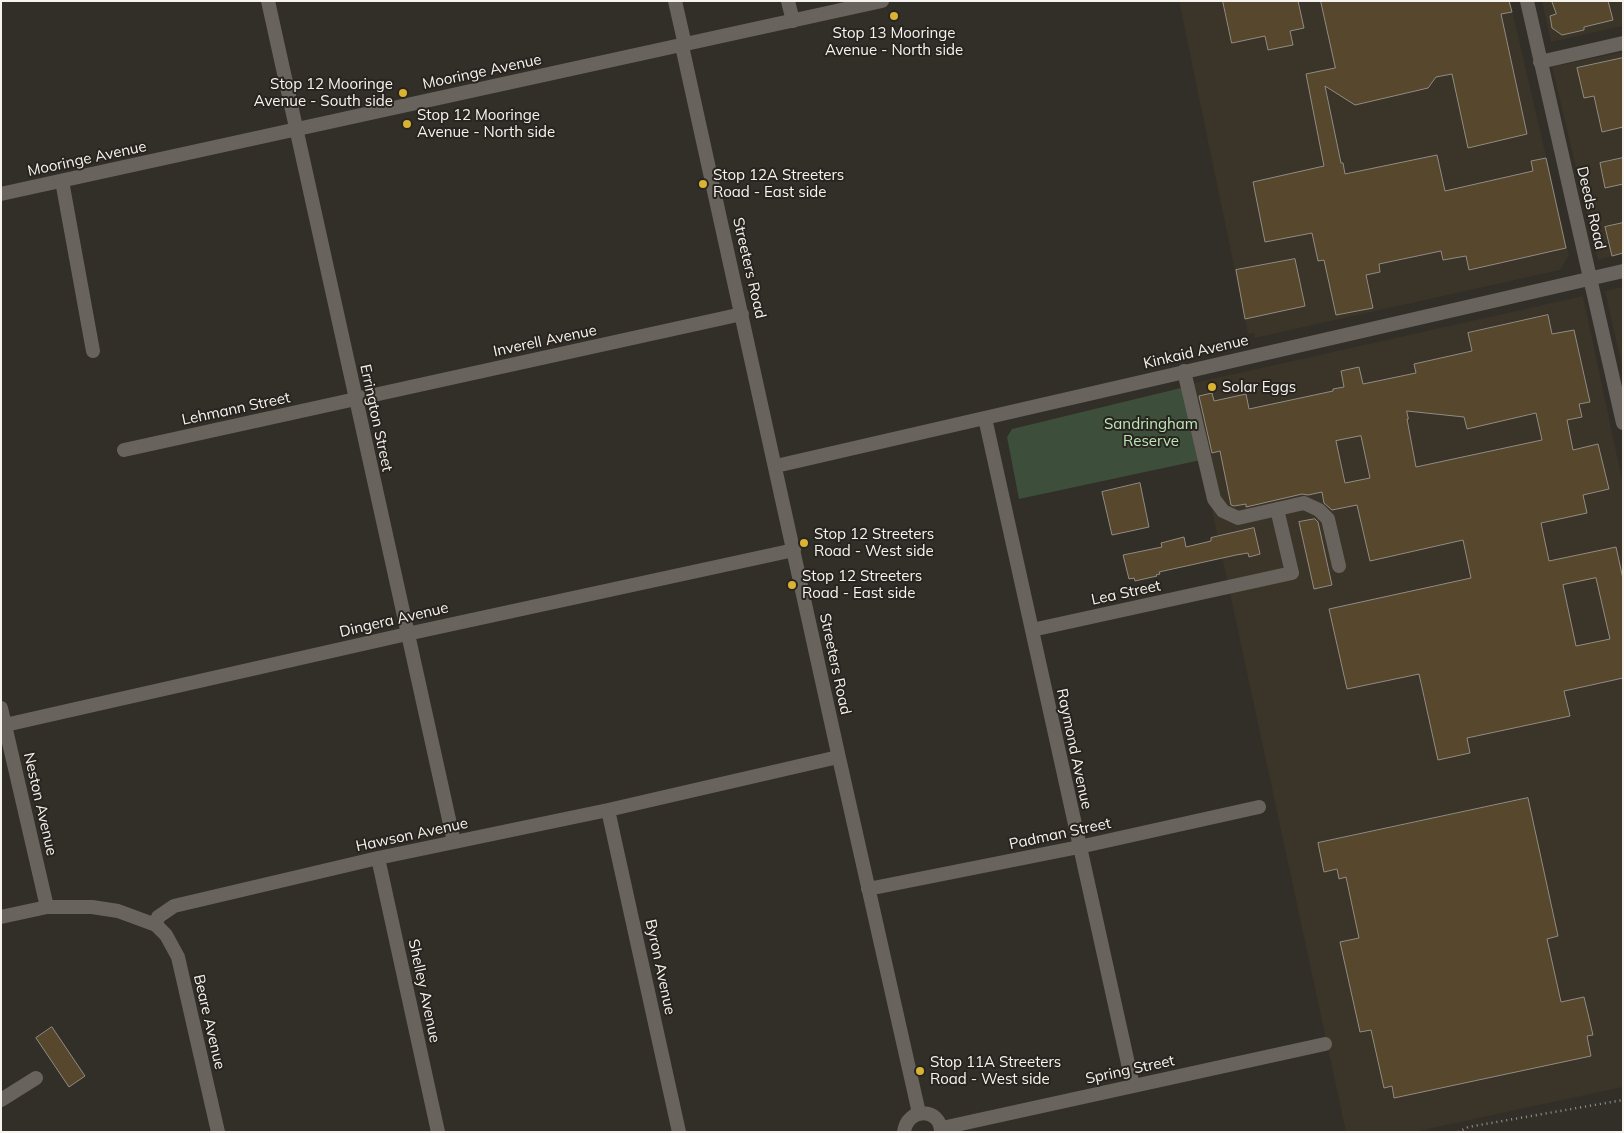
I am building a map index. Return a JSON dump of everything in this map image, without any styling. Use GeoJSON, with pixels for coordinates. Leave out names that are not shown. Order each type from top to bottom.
{"type":"FeatureCollection","features":[{"type":"Feature","properties":{"kind":"street","name":"Errington Street"},"geometry":{"type":"LineString","coordinates":[[268,1],[454,842]]}},
{"type":"Feature","properties":{"kind":"street","name":"Streeters Road"},"geometry":{"type":"LineString","coordinates":[[675,1],[838,757],[919,1113]]}},
{"type":"Feature","properties":{"kind":"street"},"geometry":{"type":"LineString","coordinates":[[788,1],[793,21]]}},
{"type":"Feature","properties":{"kind":"street","name":"Mooringe Avenue"},"geometry":{"type":"LineString","coordinates":[[1,194],[882,1]]}},
{"type":"Feature","properties":{"kind":"street","name":"Deeds Road"},"geometry":{"type":"LineString","coordinates":[[1527,1],[1623,423]]}},
{"type":"Feature","properties":{"kind":"street"},"geometry":{"type":"LineString","coordinates":[[1540,62],[1623,43]]}},
{"type":"Feature","properties":{"kind":"street"},"geometry":{"type":"LineString","coordinates":[[62,181],[93,351]]}},
{"type":"Feature","properties":{"kind":"street","name":"Kinkaid Avenue"},"geometry":{"type":"LineString","coordinates":[[776,466],[1623,271]]}},
{"type":"Feature","properties":{"kind":"street","name":"Inverell Avenue"},"geometry":{"type":"LineString","coordinates":[[355,399],[742,314]]}},
{"type":"Feature","properties":{"kind":"street"},"geometry":{"type":"LineString","coordinates":[[1184,371],[1214,500],[1218,506],[1223,512],[1238,518],[1304,503],[1319,510],[1328,519],[1339,566]]}},
{"type":"Feature","properties":{"kind":"street","name":"Lehmann Street"},"geometry":{"type":"LineString","coordinates":[[124,450],[355,399]]}},
{"type":"Feature","properties":{"kind":"street","name":"Raymond Avenue"},"geometry":{"type":"LineString","coordinates":[[985,418],[1133,1086]]}},
{"type":"Feature","properties":{"kind":"street","name":"Lea Street"},"geometry":{"type":"LineString","coordinates":[[1032,630],[1292,573],[1277,510]]}},
{"type":"Feature","properties":{"kind":"street","name":"Dingera Avenue"},"geometry":{"type":"LineString","coordinates":[[3,726],[407,634],[794,550]]}},
{"type":"Feature","properties":{"kind":"street","name":"Neston Avenue"},"geometry":{"type":"LineString","coordinates":[[1,708],[3,726],[47,907]]}},
{"type":"Feature","properties":{"kind":"street","name":"Hawson Avenue"},"geometry":{"type":"LineString","coordinates":[[156,925],[158,917],[174,906],[378,858],[608,810],[838,757]]}},
{"type":"Feature","properties":{"kind":"street","name":"Padman Street"},"geometry":{"type":"LineString","coordinates":[[868,889],[1079,847],[1259,807]]}},
{"type":"Feature","properties":{"kind":"street","name":"Byron Avenue"},"geometry":{"type":"LineString","coordinates":[[608,810],[679,1132]]}},
{"type":"Feature","properties":{"kind":"street","name":"Shelley Avenue"},"geometry":{"type":"LineString","coordinates":[[378,858],[438,1132]]}},
{"type":"Feature","properties":{"kind":"street"},"geometry":{"type":"LineString","coordinates":[[1,918],[47,907],[92,907],[118,910],[156,925]]}},
{"type":"Feature","properties":{"kind":"street","name":"Beare Avenue"},"geometry":{"type":"LineString","coordinates":[[156,925],[166,934],[178,957],[218,1132]]}},
{"type":"Feature","properties":{"kind":"street","name":"Spring Street"},"geometry":{"type":"LineString","coordinates":[[941,1130],[1325,1044]]}},
{"type":"Feature","properties":{"kind":"street"},"geometry":{"type":"LineString","coordinates":[[1,1100],[36,1078]]}},
{"type":"Feature","properties":{"kind":"street"},"geometry":{"type":"LineString","coordinates":[[904,1132],[905,1124],[910,1117],[919,1113],[932,1115],[938,1121],[941,1130]]}},
{"type":"Feature","properties":{"kind":"path"},"geometry":{"type":"LineString","coordinates":[[1458,1132],[1468,1127],[1623,1100]]}},
{"type":"Feature","properties":{"kind":"shaded area"},"geometry":{"type":"Polygon","coordinates":[[[1179,1],[1510,1],[1569,255],[1560,270],[1255,338],[1254,333],[1248,334],[1179,1]]]}},
{"type":"Feature","properties":{"kind":"shaded area"},"geometry":{"type":"Polygon","coordinates":[[[1542,1],[1623,1],[1623,26],[1551,42],[1542,1]]]}},
{"type":"Feature","properties":{"kind":"shaded area"},"geometry":{"type":"Polygon","coordinates":[[[1623,52],[1623,254],[1598,260],[1552,67],[1623,52]]]}},
{"type":"Feature","properties":{"kind":"shaded area"},"geometry":{"type":"Polygon","coordinates":[[[1623,287],[1623,371],[1605,291],[1623,287]]]}},
{"type":"Feature","properties":{"kind":"shaded area"},"geometry":{"type":"Polygon","coordinates":[[[1583,296],[1623,484],[1623,1087],[1414,1132],[1346,1132],[1185,385],[1583,296]]]}},
{"type":"Feature","properties":{"kind":"green space","name":"Sandringham Reserve"},"geometry":{"type":"Polygon","coordinates":[[[1185,387],[1201,460],[1019,499],[1007,437],[1012,429],[1185,387]]]}},
{"type":"Feature","properties":{"kind":"building"},"geometry":{"type":"Polygon","coordinates":[[[1223,1],[1298,1],[1304,28],[1290,31],[1293,45],[1268,50],[1265,36],[1232,43],[1223,1]]]}},
{"type":"Feature","properties":{"kind":"building"},"geometry":{"type":"Polygon","coordinates":[[[1321,1],[1509,1],[1512,12],[1501,14],[1527,134],[1468,148],[1452,74],[1436,77],[1428,88],[1355,105],[1325,86],[1341,163],[1343,163],[1345,174],[1437,155],[1445,191],[1533,171],[1531,161],[1546,158],[1566,248],[1469,270],[1466,256],[1443,260],[1441,251],[1379,264],[1380,272],[1366,275],[1373,308],[1336,315],[1324,260],[1318,261],[1312,233],[1265,242],[1253,182],[1324,166],[1306,74],[1335,68],[1321,1]]]}},
{"type":"Feature","properties":{"kind":"building"},"geometry":{"type":"Polygon","coordinates":[[[1552,1],[1608,1],[1613,20],[1562,35],[1552,28],[1550,16],[1556,14],[1552,1]]]}},
{"type":"Feature","properties":{"kind":"building"},"geometry":{"type":"Polygon","coordinates":[[[1623,58],[1623,127],[1602,132],[1594,96],[1584,98],[1577,68],[1623,58]]]}},
{"type":"Feature","properties":{"kind":"building"},"geometry":{"type":"Polygon","coordinates":[[[1623,158],[1623,184],[1605,188],[1600,163],[1623,158]]]}},
{"type":"Feature","properties":{"kind":"building"},"geometry":{"type":"Polygon","coordinates":[[[1623,223],[1623,253],[1612,256],[1605,227],[1623,223]]]}},
{"type":"Feature","properties":{"kind":"building"},"geometry":{"type":"Polygon","coordinates":[[[1295,259],[1305,306],[1245,319],[1236,270],[1295,259]]]}},
{"type":"Feature","properties":{"kind":"building"},"geometry":{"type":"Polygon","coordinates":[[[1548,315],[1552,334],[1574,330],[1590,402],[1579,404],[1582,417],[1567,420],[1573,450],[1598,444],[1609,489],[1583,495],[1587,513],[1541,523],[1549,561],[1616,547],[1623,579],[1623,678],[1564,691],[1570,716],[1467,738],[1470,753],[1438,760],[1419,674],[1347,689],[1329,609],[1471,578],[1463,540],[1370,561],[1357,505],[1332,510],[1324,503],[1322,492],[1308,495],[1302,494],[1246,507],[1246,504],[1231,505],[1220,451],[1212,453],[1199,396],[1212,393],[1214,401],[1246,394],[1249,409],[1344,387],[1341,371],[1359,367],[1363,384],[1416,373],[1414,364],[1472,351],[1468,333],[1548,315]],[[1407,411],[1416,467],[1542,440],[1536,413],[1467,429],[1464,417],[1407,411]],[[1361,436],[1336,441],[1345,483],[1370,478],[1361,436]],[[1596,578],[1563,585],[1576,646],[1610,639],[1596,578]]]}},
{"type":"Feature","properties":{"kind":"building"},"geometry":{"type":"Polygon","coordinates":[[[1140,483],[1149,527],[1112,535],[1102,492],[1140,483]]]}},
{"type":"Feature","properties":{"kind":"building"},"geometry":{"type":"Polygon","coordinates":[[[1315,519],[1318,522],[1332,585],[1314,589],[1299,522],[1315,519]]]}},
{"type":"Feature","properties":{"kind":"building"},"geometry":{"type":"Polygon","coordinates":[[[1254,528],[1260,554],[1249,557],[1248,553],[1236,555],[1159,572],[1160,574],[1157,576],[1135,581],[1134,578],[1129,579],[1123,555],[1162,547],[1161,543],[1184,537],[1186,547],[1211,541],[1211,538],[1254,528]]]}},
{"type":"Feature","properties":{"kind":"building"},"geometry":{"type":"Polygon","coordinates":[[[1528,798],[1558,936],[1547,939],[1561,1002],[1584,997],[1593,1035],[1587,1036],[1591,1056],[1394,1098],[1392,1086],[1384,1088],[1371,1030],[1360,1032],[1340,942],[1359,938],[1346,877],[1339,879],[1337,869],[1324,872],[1318,843],[1528,798]]]}},
{"type":"Feature","properties":{"kind":"building"},"geometry":{"type":"Polygon","coordinates":[[[52,1027],[85,1076],[69,1087],[36,1038],[52,1027]]]}},
{"type":"Feature","properties":{"kind":"place","name":"Stop 13 Mooringe Avenue - North side"},"geometry":{"type":"Point","coordinates":[894,16]}},
{"type":"Feature","properties":{"kind":"place","name":"Stop 12 Mooringe Avenue - South side"},"geometry":{"type":"Point","coordinates":[403,93]}},
{"type":"Feature","properties":{"kind":"place","name":"Stop 12 Mooringe Avenue - North side"},"geometry":{"type":"Point","coordinates":[407,124]}},
{"type":"Feature","properties":{"kind":"place","name":"Stop 12A Streeters Road - East side"},"geometry":{"type":"Point","coordinates":[703,184]}},
{"type":"Feature","properties":{"kind":"place","name":"Solar Eggs"},"geometry":{"type":"Point","coordinates":[1212,387]}},
{"type":"Feature","properties":{"kind":"place","name":"Stop 12 Streeters Road - West side"},"geometry":{"type":"Point","coordinates":[804,543]}},
{"type":"Feature","properties":{"kind":"place","name":"Stop 12 Streeters Road - East side"},"geometry":{"type":"Point","coordinates":[792,585]}},
{"type":"Feature","properties":{"kind":"place","name":"Stop 11A Streeters Road - West side"},"geometry":{"type":"Point","coordinates":[920,1071]}}]}
